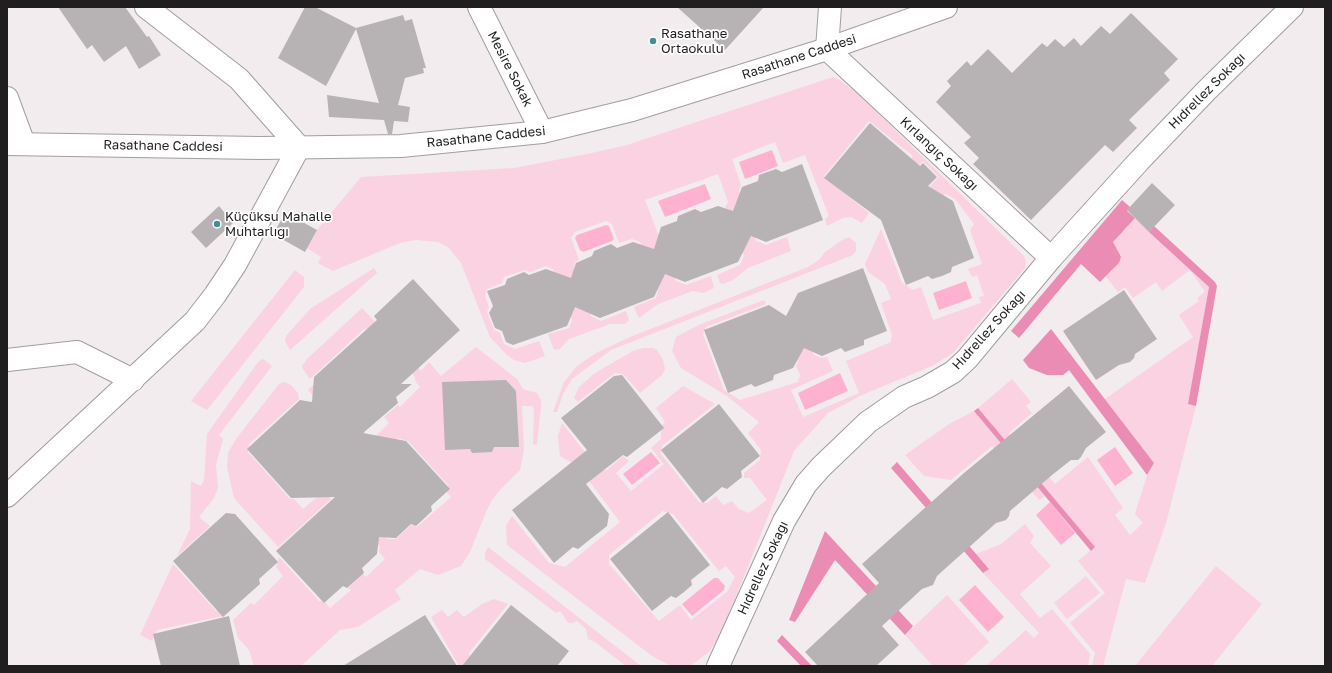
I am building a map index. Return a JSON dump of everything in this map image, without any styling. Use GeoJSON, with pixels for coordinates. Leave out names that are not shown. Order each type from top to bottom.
{"type":"FeatureCollection","features":[{"type":"Feature","properties":{"kind":"street"},"geometry":{"type":"LineString","coordinates":[[9,490],[133,380],[195,321],[215,295],[256,229],[299,147],[239,79],[146,7]]}},
{"type":"Feature","properties":{"kind":"street","name":"Mesire Sokak"},"geometry":{"type":"LineString","coordinates":[[479,7],[542,132]]}},
{"type":"Feature","properties":{"kind":"street"},"geometry":{"type":"LineString","coordinates":[[827,49],[830,7]]}},
{"type":"Feature","properties":{"kind":"street","name":"Rasathane Caddesi"},"geometry":{"type":"LineString","coordinates":[[16,144],[299,147],[401,146],[542,132],[632,110],[827,49],[946,7]]}},
{"type":"Feature","properties":{"kind":"street","name":"Hıdrellez Sokağı"},"geometry":{"type":"LineString","coordinates":[[718,666],[784,521],[806,484],[840,447],[868,422],[904,397],[927,387],[953,372],[967,359],[1051,258],[1150,149],[1292,7]]}},
{"type":"Feature","properties":{"kind":"street","name":"Kırlangıç Sokağı"},"geometry":{"type":"LineString","coordinates":[[827,49],[1051,258]]}},
{"type":"Feature","properties":{"kind":"street"},"geometry":{"type":"LineString","coordinates":[[7,98],[16,144]]}},
{"type":"Feature","properties":{"kind":"street"},"geometry":{"type":"LineString","coordinates":[[7,360],[77,352],[133,380]]}},
{"type":"Feature","properties":{"kind":"shaded area"},"geometry":{"type":"Polygon","coordinates":[[[833,77],[857,93],[1024,256],[1026,262],[1025,268],[953,353],[932,366],[862,395],[828,413],[794,451],[721,634],[709,652],[690,666],[671,666],[652,656],[507,545],[506,526],[512,516],[549,563],[565,567],[620,522],[578,466],[560,456],[558,436],[562,423],[599,470],[607,470],[623,456],[629,461],[616,473],[631,491],[664,464],[651,448],[661,439],[661,427],[665,422],[656,408],[683,386],[715,404],[662,446],[661,454],[699,502],[707,503],[716,496],[723,505],[732,501],[739,509],[749,513],[767,500],[750,478],[744,478],[744,473],[760,460],[761,450],[748,433],[759,422],[727,396],[681,368],[672,351],[676,337],[701,324],[764,300],[766,304],[706,327],[703,334],[724,390],[740,400],[798,382],[800,375],[796,366],[798,362],[789,339],[806,333],[814,355],[822,358],[827,357],[833,371],[791,390],[803,417],[859,393],[846,361],[891,342],[892,335],[881,303],[891,299],[885,284],[868,272],[865,264],[881,229],[902,283],[913,290],[921,287],[933,320],[981,303],[979,297],[984,296],[977,275],[972,277],[968,269],[982,264],[970,230],[974,224],[955,199],[946,194],[914,206],[912,204],[939,177],[923,161],[897,187],[892,183],[913,156],[869,121],[824,176],[869,213],[862,223],[851,217],[843,218],[827,226],[825,219],[829,216],[805,155],[783,163],[775,142],[732,159],[741,185],[739,191],[756,241],[766,245],[787,237],[791,251],[748,268],[733,280],[723,284],[720,283],[717,275],[740,265],[744,256],[725,208],[728,202],[718,174],[645,200],[676,281],[686,285],[711,276],[714,288],[704,293],[693,291],[658,304],[639,318],[634,307],[656,298],[659,287],[656,276],[640,242],[632,239],[619,243],[612,224],[606,221],[575,232],[571,238],[579,260],[575,262],[574,268],[591,316],[601,321],[626,311],[629,320],[625,324],[610,324],[569,339],[560,349],[554,350],[548,334],[569,328],[572,320],[553,269],[546,266],[530,272],[525,270],[504,277],[502,283],[487,289],[485,296],[489,307],[487,312],[494,330],[500,333],[504,344],[515,349],[539,341],[545,356],[525,363],[514,360],[507,355],[490,337],[461,263],[448,247],[438,242],[415,240],[400,243],[333,271],[318,263],[321,257],[307,248],[317,230],[361,177],[514,168],[627,145],[833,77]],[[663,511],[609,555],[609,564],[659,621],[680,605],[691,620],[727,592],[735,577],[726,566],[719,571],[673,514],[663,511]]]}},
{"type":"Feature","properties":{"kind":"shaded area"},"geometry":{"type":"Polygon","coordinates":[[[772,150],[778,166],[745,179],[739,162],[772,150]]]}},
{"type":"Feature","properties":{"kind":"shaded area"},"geometry":{"type":"Polygon","coordinates":[[[705,184],[711,199],[665,217],[658,201],[705,184]]]}},
{"type":"Feature","properties":{"kind":"shaded area"},"geometry":{"type":"Polygon","coordinates":[[[1122,200],[1130,207],[1127,211],[1135,218],[1113,242],[1121,257],[1119,263],[1100,282],[1081,264],[1019,338],[1011,331],[1122,200]]]}},
{"type":"Feature","properties":{"kind":"shaded area"},"geometry":{"type":"Polygon","coordinates":[[[1135,218],[1209,287],[1189,404],[1196,406],[1166,523],[1145,583],[1126,579],[1103,666],[1092,666],[1095,653],[1070,623],[1105,593],[1078,561],[1095,547],[978,408],[1012,379],[1031,402],[1026,406],[1032,413],[1009,433],[1028,457],[1032,455],[1055,484],[1088,457],[1123,508],[1115,515],[1130,535],[1143,523],[1135,514],[1147,475],[1154,463],[1105,399],[1193,337],[1179,315],[1199,301],[1197,298],[1205,292],[1190,270],[1162,291],[1156,282],[1133,298],[1125,287],[1118,292],[1106,277],[1119,263],[1113,242],[1135,218]]]}},
{"type":"Feature","properties":{"kind":"shaded area"},"geometry":{"type":"Polygon","coordinates":[[[606,225],[609,226],[614,239],[612,241],[583,252],[580,250],[575,238],[577,235],[606,225]]]}},
{"type":"Feature","properties":{"kind":"shaded area"},"geometry":{"type":"Polygon","coordinates":[[[1154,226],[1215,282],[1217,286],[1196,406],[1188,404],[1209,287],[1149,232],[1154,226]]]}},
{"type":"Feature","properties":{"kind":"shaded area"},"geometry":{"type":"Polygon","coordinates":[[[849,237],[856,243],[856,251],[853,255],[611,350],[572,379],[563,394],[557,412],[553,412],[564,382],[577,366],[596,353],[630,337],[808,267],[819,260],[825,252],[849,237]]]}},
{"type":"Feature","properties":{"kind":"shaded area"},"geometry":{"type":"Polygon","coordinates":[[[374,268],[377,273],[290,350],[285,341],[286,336],[310,309],[374,268]]]}},
{"type":"Feature","properties":{"kind":"shaded area"},"geometry":{"type":"Polygon","coordinates":[[[295,270],[304,277],[304,287],[207,410],[191,401],[295,270]]]}},
{"type":"Feature","properties":{"kind":"shaded area"},"geometry":{"type":"Polygon","coordinates":[[[966,281],[972,298],[939,310],[933,293],[966,281]]]}},
{"type":"Feature","properties":{"kind":"shaded area"},"geometry":{"type":"Polygon","coordinates":[[[362,308],[421,371],[429,362],[441,376],[476,347],[517,379],[523,389],[537,393],[541,400],[541,406],[537,445],[533,444],[534,410],[532,406],[522,406],[524,450],[520,470],[492,500],[470,552],[461,566],[438,575],[420,569],[395,590],[401,599],[358,627],[340,630],[301,666],[254,666],[249,650],[238,638],[233,620],[251,603],[254,605],[283,576],[276,567],[279,557],[319,601],[324,601],[330,608],[351,590],[348,588],[363,574],[366,577],[385,559],[379,552],[380,547],[338,501],[346,493],[388,539],[396,539],[411,525],[417,527],[451,497],[447,493],[448,485],[408,441],[398,438],[347,486],[366,455],[308,390],[313,385],[354,430],[363,430],[372,440],[389,423],[384,417],[398,405],[400,407],[420,387],[415,381],[415,377],[373,331],[364,329],[310,379],[302,366],[307,359],[362,308]]]}},
{"type":"Feature","properties":{"kind":"shaded area"},"geometry":{"type":"Polygon","coordinates":[[[1051,329],[1154,463],[1147,475],[1069,370],[1063,375],[1047,375],[1029,368],[1023,360],[1051,329]]]}},
{"type":"Feature","properties":{"kind":"shaded area"},"geometry":{"type":"Polygon","coordinates":[[[643,348],[653,348],[657,350],[663,360],[665,369],[662,375],[640,393],[623,374],[615,373],[578,402],[574,398],[579,387],[595,373],[633,351],[643,348]]]}},
{"type":"Feature","properties":{"kind":"shaded area"},"geometry":{"type":"Polygon","coordinates":[[[263,359],[272,366],[219,435],[223,439],[216,465],[218,488],[214,498],[199,517],[210,526],[177,556],[190,529],[191,481],[201,486],[204,480],[207,434],[258,362],[263,359]]]}},
{"type":"Feature","properties":{"kind":"shaded area"},"geometry":{"type":"Polygon","coordinates":[[[840,373],[848,391],[805,410],[798,393],[840,373]]]}},
{"type":"Feature","properties":{"kind":"shaded area"},"geometry":{"type":"Polygon","coordinates":[[[284,382],[291,385],[298,393],[299,399],[249,444],[248,452],[290,499],[294,499],[303,509],[324,491],[331,499],[278,547],[234,498],[227,467],[228,453],[236,439],[279,384],[284,382]]]}},
{"type":"Feature","properties":{"kind":"shaded area"},"geometry":{"type":"Polygon","coordinates":[[[978,408],[1095,547],[1091,551],[974,411],[978,408]]]}},
{"type":"Feature","properties":{"kind":"shaded area"},"geometry":{"type":"Polygon","coordinates":[[[974,411],[1045,496],[1039,500],[992,446],[951,480],[924,476],[905,455],[949,424],[974,411]]]}},
{"type":"Feature","properties":{"kind":"shaded area"},"geometry":{"type":"Polygon","coordinates":[[[1115,447],[1133,473],[1115,486],[1097,460],[1115,447]]]}},
{"type":"Feature","properties":{"kind":"shaded area"},"geometry":{"type":"Polygon","coordinates":[[[651,452],[660,463],[632,485],[623,474],[651,452]]]}},
{"type":"Feature","properties":{"kind":"shaded area"},"geometry":{"type":"Polygon","coordinates":[[[897,462],[989,569],[983,573],[891,468],[897,462]]]}},
{"type":"Feature","properties":{"kind":"shaded area"},"geometry":{"type":"Polygon","coordinates":[[[1050,502],[1075,533],[1061,545],[1036,515],[1050,502]]]}},
{"type":"Feature","properties":{"kind":"shaded area"},"geometry":{"type":"Polygon","coordinates":[[[1025,524],[1034,536],[1030,543],[1051,566],[1020,594],[1040,618],[1052,609],[1090,654],[1088,666],[986,666],[1026,630],[1034,638],[1039,633],[983,573],[989,568],[976,554],[1001,544],[1025,524]]]}},
{"type":"Feature","properties":{"kind":"shaded area"},"geometry":{"type":"Polygon","coordinates":[[[825,531],[913,626],[905,635],[835,560],[795,622],[789,620],[825,531]]]}},
{"type":"Feature","properties":{"kind":"shaded area"},"geometry":{"type":"Polygon","coordinates":[[[488,547],[641,666],[626,666],[595,642],[588,639],[586,629],[577,621],[568,623],[560,611],[556,613],[485,559],[485,553],[488,547]]]}},
{"type":"Feature","properties":{"kind":"shaded area"},"geometry":{"type":"Polygon","coordinates":[[[173,564],[216,611],[223,611],[223,616],[157,630],[152,641],[140,635],[173,564]]]}},
{"type":"Feature","properties":{"kind":"shaded area"},"geometry":{"type":"Polygon","coordinates":[[[1216,566],[1262,604],[1212,666],[1135,666],[1216,566]]]}},
{"type":"Feature","properties":{"kind":"shaded area"},"geometry":{"type":"Polygon","coordinates":[[[1086,576],[1100,593],[1067,619],[1054,603],[1086,576]]]}},
{"type":"Feature","properties":{"kind":"shaded area"},"geometry":{"type":"Polygon","coordinates":[[[714,578],[718,578],[725,586],[724,590],[692,616],[682,604],[714,578]]]}},
{"type":"Feature","properties":{"kind":"shaded area"},"geometry":{"type":"Polygon","coordinates":[[[975,585],[1004,617],[988,632],[959,600],[975,585]]]}},
{"type":"Feature","properties":{"kind":"shaded area"},"geometry":{"type":"Polygon","coordinates":[[[947,595],[989,642],[963,666],[933,666],[905,635],[947,595]]]}},
{"type":"Feature","properties":{"kind":"shaded area"},"geometry":{"type":"Polygon","coordinates":[[[494,599],[508,604],[469,653],[471,662],[477,666],[459,666],[431,617],[442,610],[448,617],[457,610],[464,617],[482,604],[494,599]]]}},
{"type":"Feature","properties":{"kind":"shaded area"},"geometry":{"type":"Polygon","coordinates":[[[782,635],[812,666],[801,666],[777,641],[782,635]]]}},
{"type":"Feature","properties":{"kind":"building"},"geometry":{"type":"Polygon","coordinates":[[[58,7],[125,7],[147,37],[149,36],[161,55],[139,69],[126,46],[104,62],[92,45],[87,49],[58,7]]]}},
{"type":"Feature","properties":{"kind":"building"},"geometry":{"type":"Polygon","coordinates":[[[305,7],[315,7],[356,28],[403,15],[405,21],[412,19],[426,68],[423,68],[424,73],[405,78],[398,105],[410,107],[408,122],[394,121],[392,134],[388,134],[384,120],[329,117],[327,95],[379,103],[356,29],[326,86],[278,58],[305,7]]]}},
{"type":"Feature","properties":{"kind":"building"},"geometry":{"type":"Polygon","coordinates":[[[677,7],[764,7],[725,50],[677,7]]]}},
{"type":"Feature","properties":{"kind":"building"},"geometry":{"type":"Polygon","coordinates":[[[1131,13],[1178,59],[1164,73],[1170,80],[1129,120],[1137,128],[1113,152],[1105,145],[1031,220],[973,164],[979,158],[964,143],[971,137],[936,102],[951,86],[947,81],[967,61],[971,66],[988,49],[1012,73],[1042,43],[1047,47],[1055,39],[1064,47],[1074,38],[1081,46],[1101,26],[1110,34],[1131,13]]]}},
{"type":"Feature","properties":{"kind":"building"},"geometry":{"type":"Polygon","coordinates":[[[870,123],[920,166],[923,163],[937,177],[928,186],[953,201],[974,258],[952,267],[951,272],[942,276],[932,279],[928,276],[906,285],[881,220],[824,178],[870,123]]]}},
{"type":"Feature","properties":{"kind":"building"},"geometry":{"type":"Polygon","coordinates":[[[802,164],[823,220],[766,242],[751,236],[738,262],[685,282],[665,274],[654,297],[600,318],[575,307],[567,326],[513,345],[506,342],[502,331],[495,328],[489,313],[493,306],[487,291],[505,285],[507,279],[524,272],[529,275],[546,269],[571,278],[576,263],[592,256],[594,251],[611,244],[617,248],[633,242],[654,249],[661,227],[677,221],[678,216],[695,209],[701,212],[718,206],[733,211],[742,187],[758,181],[759,175],[776,169],[782,172],[802,164]]]}},
{"type":"Feature","properties":{"kind":"building"},"geometry":{"type":"Polygon","coordinates":[[[1152,183],[1175,205],[1149,232],[1127,210],[1152,183]]]}},
{"type":"Feature","properties":{"kind":"building"},"geometry":{"type":"Polygon","coordinates":[[[219,206],[233,223],[206,248],[191,232],[219,206]]]}},
{"type":"Feature","properties":{"kind":"building"},"geometry":{"type":"Polygon","coordinates":[[[283,217],[295,223],[297,219],[317,230],[305,252],[273,234],[283,217]]]}},
{"type":"Feature","properties":{"kind":"building"},"geometry":{"type":"Polygon","coordinates":[[[863,268],[887,331],[864,340],[864,345],[845,352],[841,348],[822,356],[804,348],[793,368],[774,375],[773,380],[755,387],[751,384],[728,393],[704,330],[769,305],[786,316],[798,293],[863,268]]]}},
{"type":"Feature","properties":{"kind":"building"},"geometry":{"type":"Polygon","coordinates":[[[413,279],[460,330],[401,384],[412,384],[396,397],[398,403],[363,433],[406,441],[450,489],[431,506],[432,511],[416,526],[411,524],[396,538],[379,537],[377,554],[362,568],[364,573],[347,588],[343,586],[324,603],[276,551],[335,497],[291,498],[247,449],[300,400],[312,402],[314,377],[377,320],[374,316],[413,279]]]}},
{"type":"Feature","properties":{"kind":"building"},"geometry":{"type":"Polygon","coordinates":[[[1124,290],[1157,339],[1135,354],[1134,358],[1130,362],[1119,365],[1096,380],[1063,331],[1124,290]]]}},
{"type":"Feature","properties":{"kind":"building"},"geometry":{"type":"Polygon","coordinates":[[[622,375],[664,428],[627,457],[623,455],[586,484],[609,514],[607,526],[578,549],[573,547],[554,563],[512,510],[587,450],[561,418],[614,376],[622,375]]]}},
{"type":"Feature","properties":{"kind":"building"},"geometry":{"type":"Polygon","coordinates":[[[506,380],[516,391],[519,447],[494,447],[492,452],[472,453],[470,449],[445,450],[442,382],[506,380]]]}},
{"type":"Feature","properties":{"kind":"building"},"geometry":{"type":"Polygon","coordinates":[[[1069,386],[1106,432],[1086,448],[1078,460],[1071,460],[1010,511],[1006,520],[996,523],[937,576],[933,585],[922,589],[882,626],[899,645],[876,666],[818,666],[805,652],[879,583],[862,564],[964,473],[1069,386]]]}},
{"type":"Feature","properties":{"kind":"building"},"geometry":{"type":"Polygon","coordinates":[[[719,404],[760,456],[741,471],[742,477],[727,489],[722,487],[703,503],[661,450],[719,404]]]}},
{"type":"Feature","properties":{"kind":"building"},"geometry":{"type":"Polygon","coordinates":[[[668,512],[710,565],[691,580],[692,585],[684,592],[676,598],[671,596],[652,611],[610,559],[668,512]]]}},
{"type":"Feature","properties":{"kind":"building"},"geometry":{"type":"Polygon","coordinates":[[[226,513],[235,514],[278,562],[259,579],[260,584],[223,617],[173,561],[226,513]]]}},
{"type":"Feature","properties":{"kind":"building"},"geometry":{"type":"Polygon","coordinates":[[[511,605],[569,651],[557,666],[462,666],[511,605]]]}},
{"type":"Feature","properties":{"kind":"building"},"geometry":{"type":"Polygon","coordinates":[[[425,615],[457,666],[343,666],[425,615]]]}},
{"type":"Feature","properties":{"kind":"building"},"geometry":{"type":"Polygon","coordinates":[[[229,616],[240,666],[161,666],[153,634],[229,616]]]}},
{"type":"Feature","properties":{"kind":"place","name":"Rasathane Ortaokulu"},"geometry":{"type":"Point","coordinates":[653,41]}},
{"type":"Feature","properties":{"kind":"place","name":"Küçüksu Mahalle Muhtarlığı"},"geometry":{"type":"Point","coordinates":[217,224]}}]}
